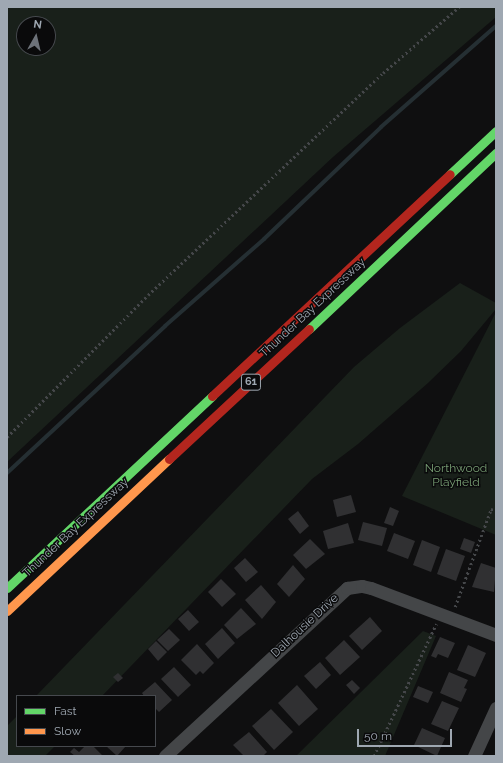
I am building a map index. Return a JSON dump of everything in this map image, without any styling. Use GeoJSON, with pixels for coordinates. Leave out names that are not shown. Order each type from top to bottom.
{"type":"FeatureCollection","features":[{"type":"Feature","properties":{"kind":"highway","name":"Thunder Bay Expressway"},"geometry":{"type":"LineString","coordinates":[[7,588],[496,131]]}},
{"type":"Feature","properties":{"kind":"highway","name":"Thunder Bay Expressway"},"geometry":{"type":"LineString","coordinates":[[7,611],[496,153]]}},
{"type":"Feature","properties":{"kind":"street","name":"Dalhousie Drive"},"geometry":{"type":"LineString","coordinates":[[166,756],[347,588],[362,586],[496,635]]}},
{"type":"Feature","properties":{"kind":"street"},"geometry":{"type":"LineString","coordinates":[[474,756],[496,708]]}},
{"type":"Feature","properties":{"kind":"path"},"geometry":{"type":"LineString","coordinates":[[7,437],[148,295],[383,73],[459,7]]}},
{"type":"Feature","properties":{"kind":"path"},"geometry":{"type":"LineString","coordinates":[[374,756],[446,616],[491,509],[496,511]]}},
{"type":"Feature","properties":{"kind":"green space"},"geometry":{"type":"Polygon","coordinates":[[[7,7],[496,7],[496,17],[333,157],[7,462],[7,7]]]}},
{"type":"Feature","properties":{"kind":"green space"},"geometry":{"type":"Polygon","coordinates":[[[460,283],[496,303],[496,309],[461,351],[428,383],[358,444],[312,479],[103,695],[37,695],[354,367],[400,328],[460,283]]]}},
{"type":"Feature","properties":{"kind":"green space","name":"Northwood Playfield"},"geometry":{"type":"Polygon","coordinates":[[[496,312],[496,535],[402,496],[496,312]]]}},
{"type":"Feature","properties":{"kind":"green space"},"geometry":{"type":"Polygon","coordinates":[[[423,631],[436,636],[385,756],[296,756],[423,631]]]}},
{"type":"Feature","properties":{"kind":"green space"},"geometry":{"type":"Polygon","coordinates":[[[16,717],[16,747],[54,747],[45,756],[7,756],[7,726],[16,717]]]}},
{"type":"Feature","properties":{"kind":"building"},"geometry":{"type":"Polygon","coordinates":[[[351,495],[356,512],[337,517],[333,500],[351,495]]]}},
{"type":"Feature","properties":{"kind":"building"},"geometry":{"type":"Polygon","coordinates":[[[390,507],[399,511],[393,526],[384,523],[390,507]]]}},
{"type":"Feature","properties":{"kind":"building"},"geometry":{"type":"Polygon","coordinates":[[[298,511],[309,526],[300,534],[288,519],[298,511]]]}},
{"type":"Feature","properties":{"kind":"building"},"geometry":{"type":"Polygon","coordinates":[[[363,522],[387,528],[382,546],[358,540],[363,522]]]}},
{"type":"Feature","properties":{"kind":"building"},"geometry":{"type":"Polygon","coordinates":[[[348,523],[354,543],[328,549],[323,531],[348,523]]]}},
{"type":"Feature","properties":{"kind":"building"},"geometry":{"type":"Polygon","coordinates":[[[394,533],[415,541],[408,559],[387,551],[394,533]]]}},
{"type":"Feature","properties":{"kind":"building"},"geometry":{"type":"Polygon","coordinates":[[[464,538],[475,542],[471,553],[460,549],[464,538]]]}},
{"type":"Feature","properties":{"kind":"building"},"geometry":{"type":"Polygon","coordinates":[[[310,539],[325,554],[306,569],[293,555],[310,539]]]}},
{"type":"Feature","properties":{"kind":"building"},"geometry":{"type":"Polygon","coordinates":[[[422,540],[440,547],[431,572],[413,565],[422,540]]]}},
{"type":"Feature","properties":{"kind":"building"},"geometry":{"type":"Polygon","coordinates":[[[446,549],[465,556],[456,581],[437,574],[446,549]]]}},
{"type":"Feature","properties":{"kind":"building"},"geometry":{"type":"Polygon","coordinates":[[[245,558],[258,572],[246,582],[234,568],[245,558]]]}},
{"type":"Feature","properties":{"kind":"building"},"geometry":{"type":"Polygon","coordinates":[[[481,563],[496,568],[494,592],[472,587],[481,563]]]}},
{"type":"Feature","properties":{"kind":"building"},"geometry":{"type":"Polygon","coordinates":[[[293,565],[305,579],[289,597],[277,584],[293,565]]]}},
{"type":"Feature","properties":{"kind":"building"},"geometry":{"type":"Polygon","coordinates":[[[221,579],[236,594],[222,607],[208,592],[221,579]]]}},
{"type":"Feature","properties":{"kind":"building"},"geometry":{"type":"Polygon","coordinates":[[[261,585],[276,602],[262,619],[245,600],[261,585]]]}},
{"type":"Feature","properties":{"kind":"building"},"geometry":{"type":"Polygon","coordinates":[[[241,608],[256,624],[237,639],[224,625],[241,608]]]}},
{"type":"Feature","properties":{"kind":"building"},"geometry":{"type":"Polygon","coordinates":[[[188,610],[199,622],[189,631],[178,619],[188,610]]]}},
{"type":"Feature","properties":{"kind":"building"},"geometry":{"type":"Polygon","coordinates":[[[370,617],[382,631],[362,650],[349,636],[370,617]]]}},
{"type":"Feature","properties":{"kind":"building"},"geometry":{"type":"Polygon","coordinates":[[[222,628],[235,643],[218,659],[205,644],[222,628]]]}},
{"type":"Feature","properties":{"kind":"building"},"geometry":{"type":"Polygon","coordinates":[[[169,629],[180,640],[168,651],[157,640],[169,629]]]}},
{"type":"Feature","properties":{"kind":"building"},"geometry":{"type":"Polygon","coordinates":[[[440,637],[455,643],[448,658],[438,654],[436,658],[431,656],[440,637]]]}},
{"type":"Feature","properties":{"kind":"building"},"geometry":{"type":"Polygon","coordinates":[[[344,640],[360,657],[340,675],[325,658],[344,640]]]}},
{"type":"Feature","properties":{"kind":"building"},"geometry":{"type":"Polygon","coordinates":[[[156,641],[167,652],[158,661],[148,649],[156,641]]]}},
{"type":"Feature","properties":{"kind":"building"},"geometry":{"type":"Polygon","coordinates":[[[197,644],[214,663],[203,674],[200,671],[196,675],[181,660],[197,644]]]}},
{"type":"Feature","properties":{"kind":"building"},"geometry":{"type":"Polygon","coordinates":[[[468,645],[486,653],[475,677],[457,670],[468,645]]]}},
{"type":"Feature","properties":{"kind":"building"},"geometry":{"type":"Polygon","coordinates":[[[320,662],[331,675],[316,689],[304,676],[320,662]]]}},
{"type":"Feature","properties":{"kind":"building"},"geometry":{"type":"Polygon","coordinates":[[[174,667],[191,685],[178,697],[161,679],[174,667]]]}},
{"type":"Feature","properties":{"kind":"building"},"geometry":{"type":"Polygon","coordinates":[[[449,672],[468,680],[464,688],[467,689],[461,702],[440,693],[449,672]]]}},
{"type":"Feature","properties":{"kind":"building"},"geometry":{"type":"Polygon","coordinates":[[[118,673],[123,678],[118,682],[113,677],[118,673]]]}},
{"type":"Feature","properties":{"kind":"building"},"geometry":{"type":"Polygon","coordinates":[[[352,680],[360,688],[354,694],[346,685],[352,680]]]}},
{"type":"Feature","properties":{"kind":"building"},"geometry":{"type":"Polygon","coordinates":[[[155,682],[172,700],[159,712],[156,709],[156,695],[143,695],[142,693],[155,682]]]}},
{"type":"Feature","properties":{"kind":"building"},"geometry":{"type":"Polygon","coordinates":[[[297,685],[318,709],[299,726],[278,703],[297,685]]]}},
{"type":"Feature","properties":{"kind":"building"},"geometry":{"type":"Polygon","coordinates":[[[418,686],[433,692],[428,703],[413,697],[418,686]]]}},
{"type":"Feature","properties":{"kind":"building"},"geometry":{"type":"Polygon","coordinates":[[[442,701],[459,708],[448,731],[431,724],[442,701]]]}},
{"type":"Feature","properties":{"kind":"building"},"geometry":{"type":"Polygon","coordinates":[[[271,709],[293,732],[274,750],[252,726],[271,709]]]}},
{"type":"Feature","properties":{"kind":"building"},"geometry":{"type":"Polygon","coordinates":[[[422,728],[445,738],[437,756],[414,745],[422,728]]]}},
{"type":"Feature","properties":{"kind":"building"},"geometry":{"type":"Polygon","coordinates":[[[249,732],[267,752],[263,756],[243,755],[233,745],[249,732]]]}},
{"type":"Feature","properties":{"kind":"building"},"geometry":{"type":"Polygon","coordinates":[[[84,747],[94,747],[103,756],[75,756],[70,752],[74,748],[79,752],[84,747]]]}},
{"type":"Feature","properties":{"kind":"building"},"geometry":{"type":"Polygon","coordinates":[[[107,747],[125,747],[117,756],[107,747]]]}},
{"type":"Feature","properties":{"kind":"waterway"},"geometry":{"type":"LineString","coordinates":[[7,473],[165,326],[264,239],[381,127],[496,26]]}},
{"type":"Feature","properties":{"kind":"traffic: fast"},"geometry":{"type":"LineString","coordinates":[[450,174],[496,131]]}},
{"type":"Feature","properties":{"kind":"traffic: fast"},"geometry":{"type":"LineString","coordinates":[[309,329],[496,153]]}},
{"type":"Feature","properties":{"kind":"traffic: fast"},"geometry":{"type":"LineString","coordinates":[[7,588],[212,396]]}},
{"type":"Feature","properties":{"kind":"traffic: slow"},"geometry":{"type":"LineString","coordinates":[[7,611],[169,459]]}},
{"type":"Feature","properties":{"kind":"traffic: jam"},"geometry":{"type":"LineString","coordinates":[[212,396],[450,174]]}},
{"type":"Feature","properties":{"kind":"traffic: jam"},"geometry":{"type":"LineString","coordinates":[[169,459],[309,329]]}}]}
